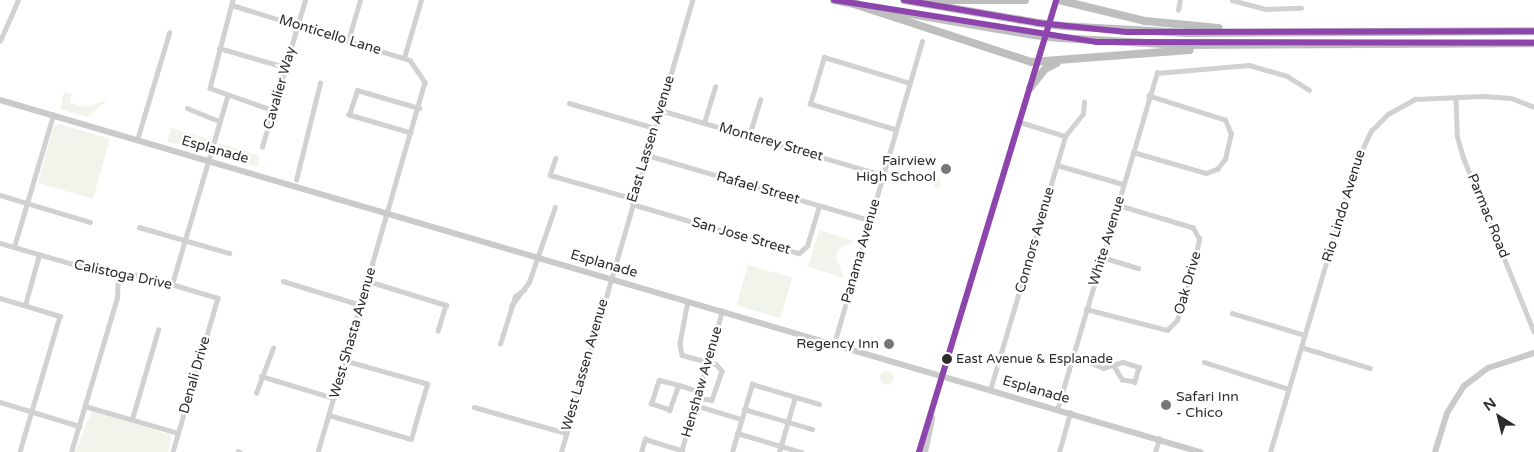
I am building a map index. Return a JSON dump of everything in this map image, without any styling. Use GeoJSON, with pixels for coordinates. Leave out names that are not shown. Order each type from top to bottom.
{"type":"FeatureCollection","features":[{"type":"Feature","properties":{"kind":"highway"},"geometry":{"type":"LineString","coordinates":[[834,0],[1059,38],[1233,45],[1534,43]]}},
{"type":"Feature","properties":{"kind":"highway"},"geometry":{"type":"LineString","coordinates":[[904,0],[1038,24],[1128,32],[1534,31]]}},
{"type":"Feature","properties":{"kind":"highway"},"geometry":{"type":"LineString","coordinates":[[934,0],[1025,0]]}},
{"type":"Feature","properties":{"kind":"highway"},"geometry":{"type":"LineString","coordinates":[[1058,0],[1145,21],[1256,32]]}},
{"type":"Feature","properties":{"kind":"highway"},"geometry":{"type":"LineString","coordinates":[[854,4],[1038,62],[1233,45]]}},
{"type":"Feature","properties":{"kind":"highway"},"geometry":{"type":"LineString","coordinates":[[1520,44],[1534,48]]}},
{"type":"Feature","properties":{"kind":"highway"},"geometry":{"type":"LineString","coordinates":[[1030,88],[1051,65],[1097,57]]}},
{"type":"Feature","properties":{"kind":"main road"},"geometry":{"type":"LineString","coordinates":[[925,452],[944,376],[1058,0]]}},
{"type":"Feature","properties":{"kind":"main road","name":"Esplanade"},"geometry":{"type":"LineString","coordinates":[[0,100],[1070,413],[1197,452]]}},
{"type":"Feature","properties":{"kind":"main road"},"geometry":{"type":"LineString","coordinates":[[1435,452],[1447,413],[1464,386],[1488,368],[1534,353]]}},
{"type":"Feature","properties":{"kind":"main road"},"geometry":{"type":"LineString","coordinates":[[919,452],[932,418]]}},
{"type":"Feature","properties":{"kind":"street"},"geometry":{"type":"LineString","coordinates":[[0,39],[18,0]]}},
{"type":"Feature","properties":{"kind":"street","name":"Cavalier Way"},"geometry":{"type":"LineString","coordinates":[[262,147],[305,0]]}},
{"type":"Feature","properties":{"kind":"street"},"geometry":{"type":"LineString","coordinates":[[348,41],[360,0]]}},
{"type":"Feature","properties":{"kind":"street"},"geometry":{"type":"LineString","coordinates":[[404,58],[420,0]]}},
{"type":"Feature","properties":{"kind":"street","name":"East Lassen Avenue"},"geometry":{"type":"LineString","coordinates":[[610,278],[692,0]]}},
{"type":"Feature","properties":{"kind":"street"},"geometry":{"type":"LineString","coordinates":[[1178,10],[1180,0]]}},
{"type":"Feature","properties":{"kind":"street"},"geometry":{"type":"LineString","coordinates":[[1232,0],[1265,10],[1301,8]]}},
{"type":"Feature","properties":{"kind":"street"},"geometry":{"type":"LineString","coordinates":[[233,3],[219,48],[210,88],[227,97],[272,110]]}},
{"type":"Feature","properties":{"kind":"street","name":"Monticello Lane"},"geometry":{"type":"LineString","coordinates":[[233,3],[404,58],[422,73]]}},
{"type":"Feature","properties":{"kind":"street"},"geometry":{"type":"LineString","coordinates":[[137,140],[169,33]]}},
{"type":"Feature","properties":{"kind":"street","name":"Panama Avenue"},"geometry":{"type":"LineString","coordinates":[[834,344],[922,42]]}},
{"type":"Feature","properties":{"kind":"street"},"geometry":{"type":"LineString","coordinates":[[219,48],[285,68]]}},
{"type":"Feature","properties":{"kind":"street"},"geometry":{"type":"LineString","coordinates":[[896,130],[810,104],[824,57],[910,83]]}},
{"type":"Feature","properties":{"kind":"street","name":"White Avenue"},"geometry":{"type":"LineString","coordinates":[[1058,410],[1086,309],[1157,73],[1249,65],[1290,77],[1309,90]]}},
{"type":"Feature","properties":{"kind":"street","name":"West Shasta Avenue"},"geometry":{"type":"LineString","coordinates":[[318,452],[419,108],[425,85],[422,73]]}},
{"type":"Feature","properties":{"kind":"street"},"geometry":{"type":"LineString","coordinates":[[296,180],[320,83]]}},
{"type":"Feature","properties":{"kind":"street"},"geometry":{"type":"LineString","coordinates":[[704,123],[715,87]]}},
{"type":"Feature","properties":{"kind":"street"},"geometry":{"type":"LineString","coordinates":[[412,133],[349,116],[357,90],[419,108]]}},
{"type":"Feature","properties":{"kind":"street"},"geometry":{"type":"LineString","coordinates":[[1133,152],[1206,173],[1217,169],[1224,158],[1231,134],[1225,120],[1149,96]]}},
{"type":"Feature","properties":{"kind":"street"},"geometry":{"type":"LineString","coordinates":[[172,284],[227,97]]}},
{"type":"Feature","properties":{"kind":"street","name":"Parmac Road"},"geometry":{"type":"LineString","coordinates":[[1456,98],[1457,135],[1464,159],[1534,331]]}},
{"type":"Feature","properties":{"kind":"street","name":"Rio Lindo Avenue"},"geometry":{"type":"LineString","coordinates":[[1270,452],[1366,137],[1388,114],[1415,99],[1511,98],[1534,107]]}},
{"type":"Feature","properties":{"kind":"street"},"geometry":{"type":"LineString","coordinates":[[749,136],[760,100]]}},
{"type":"Feature","properties":{"kind":"street"},"geometry":{"type":"LineString","coordinates":[[1020,122],[1065,136],[1084,114],[1084,102]]}},
{"type":"Feature","properties":{"kind":"street"},"geometry":{"type":"LineString","coordinates":[[569,103],[655,128]]}},
{"type":"Feature","properties":{"kind":"street"},"geometry":{"type":"LineString","coordinates":[[187,108],[220,121]]}},
{"type":"Feature","properties":{"kind":"street","name":"Monterey Street"},"geometry":{"type":"LineString","coordinates":[[660,110],[882,176]]}},
{"type":"Feature","properties":{"kind":"street"},"geometry":{"type":"LineString","coordinates":[[14,247],[52,115]]}},
{"type":"Feature","properties":{"kind":"street","name":"Connors Avenue"},"geometry":{"type":"LineString","coordinates":[[990,390],[1065,136]]}},
{"type":"Feature","properties":{"kind":"street","name":"Rafael Street"},"geometry":{"type":"LineString","coordinates":[[647,155],[870,220]]}},
{"type":"Feature","properties":{"kind":"street","name":"San Jose Street"},"geometry":{"type":"LineString","coordinates":[[556,158],[550,175],[799,253],[806,249],[819,206]]}},
{"type":"Feature","properties":{"kind":"street"},"geometry":{"type":"LineString","coordinates":[[1057,165],[1123,184]]}},
{"type":"Feature","properties":{"kind":"street"},"geometry":{"type":"LineString","coordinates":[[0,195],[90,222]]}},
{"type":"Feature","properties":{"kind":"street","name":"Oak Drive"},"geometry":{"type":"LineString","coordinates":[[1086,309],[1164,331],[1176,323],[1186,290],[1200,242],[1196,232],[1117,205]]}},
{"type":"Feature","properties":{"kind":"street"},"geometry":{"type":"LineString","coordinates":[[500,344],[511,306],[525,289],[555,207]]}},
{"type":"Feature","properties":{"kind":"street"},"geometry":{"type":"LineString","coordinates":[[139,227],[229,253]]}},
{"type":"Feature","properties":{"kind":"street","name":"Calistoga Drive"},"geometry":{"type":"LineString","coordinates":[[0,243],[118,274],[172,284],[218,298]]}},
{"type":"Feature","properties":{"kind":"street"},"geometry":{"type":"LineString","coordinates":[[25,305],[40,255]]}},
{"type":"Feature","properties":{"kind":"street"},"geometry":{"type":"LineString","coordinates":[[1102,257],[1138,268]]}},
{"type":"Feature","properties":{"kind":"street"},"geometry":{"type":"LineString","coordinates":[[71,452],[117,298],[118,274]]}},
{"type":"Feature","properties":{"kind":"street","name":"West Lassen Avenue"},"geometry":{"type":"LineString","coordinates":[[561,452],[610,278]]}},
{"type":"Feature","properties":{"kind":"street"},"geometry":{"type":"LineString","coordinates":[[283,281],[361,305]]}},
{"type":"Feature","properties":{"kind":"street"},"geometry":{"type":"LineString","coordinates":[[368,281],[446,304],[438,331]]}},
{"type":"Feature","properties":{"kind":"street"},"geometry":{"type":"LineString","coordinates":[[0,298],[60,316],[20,452]]}},
{"type":"Feature","properties":{"kind":"street","name":"Denali Drive"},"geometry":{"type":"LineString","coordinates":[[173,452],[218,298]]}},
{"type":"Feature","properties":{"kind":"street"},"geometry":{"type":"LineString","coordinates":[[688,301],[680,343],[682,355],[708,362],[721,369],[714,397],[708,402],[696,399]]}},
{"type":"Feature","properties":{"kind":"street","name":"Henshaw Avenue"},"geometry":{"type":"LineString","coordinates":[[681,451],[722,311]]}},
{"type":"Feature","properties":{"kind":"street"},"geometry":{"type":"LineString","coordinates":[[1232,313],[1305,335]]}},
{"type":"Feature","properties":{"kind":"street"},"geometry":{"type":"LineString","coordinates":[[132,419],[158,330]]}},
{"type":"Feature","properties":{"kind":"street"},"geometry":{"type":"LineString","coordinates":[[1301,346],[1370,368]]}},
{"type":"Feature","properties":{"kind":"street"},"geometry":{"type":"LineString","coordinates":[[256,393],[273,348]]}},
{"type":"Feature","properties":{"kind":"street"},"geometry":{"type":"LineString","coordinates":[[1074,356],[1103,368],[1113,365],[1139,367],[1135,382],[1124,383],[1113,365]]}},
{"type":"Feature","properties":{"kind":"street"},"geometry":{"type":"LineString","coordinates":[[329,415],[411,438],[427,384],[345,360]]}},
{"type":"Feature","properties":{"kind":"street"},"geometry":{"type":"LineString","coordinates":[[1204,362],[1289,389]]}},
{"type":"Feature","properties":{"kind":"street"},"geometry":{"type":"LineString","coordinates":[[261,376],[334,398]]}},
{"type":"Feature","properties":{"kind":"street"},"geometry":{"type":"LineString","coordinates":[[679,385],[671,410],[652,405],[658,381],[679,385],[699,391]]}},
{"type":"Feature","properties":{"kind":"street"},"geometry":{"type":"LineString","coordinates":[[732,452],[752,384],[819,404]]}},
{"type":"Feature","properties":{"kind":"street"},"geometry":{"type":"LineString","coordinates":[[779,452],[795,397]]}},
{"type":"Feature","properties":{"kind":"street"},"geometry":{"type":"LineString","coordinates":[[0,402],[79,426]]}},
{"type":"Feature","properties":{"kind":"street"},"geometry":{"type":"LineString","coordinates":[[695,405],[741,419]]}},
{"type":"Feature","properties":{"kind":"street"},"geometry":{"type":"LineString","coordinates":[[85,406],[178,433]]}},
{"type":"Feature","properties":{"kind":"street"},"geometry":{"type":"LineString","coordinates":[[474,407],[566,433]]}},
{"type":"Feature","properties":{"kind":"street"},"geometry":{"type":"LineString","coordinates":[[744,409],[812,429]]}},
{"type":"Feature","properties":{"kind":"street"},"geometry":{"type":"LineString","coordinates":[[1059,452],[1070,413]]}},
{"type":"Feature","properties":{"kind":"street"},"geometry":{"type":"LineString","coordinates":[[737,433],[801,452]]}},
{"type":"Feature","properties":{"kind":"street"},"geometry":{"type":"LineString","coordinates":[[641,452],[645,439],[681,451]]}},
{"type":"Feature","properties":{"kind":"street"},"geometry":{"type":"LineString","coordinates":[[1155,452],[1158,439]]}},
{"type":"Feature","properties":{"kind":"shaded area"},"geometry":{"type":"Polygon","coordinates":[[[64,92],[72,94],[70,103],[85,107],[108,100],[87,117],[60,109],[64,92]]]}},
{"type":"Feature","properties":{"kind":"shaded area"},"geometry":{"type":"Polygon","coordinates":[[[59,124],[110,139],[93,199],[38,183],[54,126],[59,124]]]}},
{"type":"Feature","properties":{"kind":"shaded area"},"geometry":{"type":"Polygon","coordinates":[[[171,128],[209,139],[206,150],[167,142],[171,128]]]}},
{"type":"Feature","properties":{"kind":"shaded area"},"geometry":{"type":"Polygon","coordinates":[[[219,143],[258,155],[259,167],[218,157],[219,143]]]}},
{"type":"Feature","properties":{"kind":"shaded area"},"geometry":{"type":"Polygon","coordinates":[[[932,156],[942,186],[935,189],[925,158],[932,156]]]}},
{"type":"Feature","properties":{"kind":"shaded area"},"geometry":{"type":"Polygon","coordinates":[[[819,230],[855,241],[839,249],[836,257],[844,278],[808,267],[819,230]]]}},
{"type":"Feature","properties":{"kind":"shaded area"},"geometry":{"type":"Polygon","coordinates":[[[748,265],[792,278],[781,318],[736,305],[748,265]]]}},
{"type":"Feature","properties":{"kind":"shaded area"},"geometry":{"type":"Polygon","coordinates":[[[884,371],[890,371],[894,378],[890,385],[884,385],[880,381],[880,375],[884,371]]]}},
{"type":"Feature","properties":{"kind":"shaded area"},"geometry":{"type":"Polygon","coordinates":[[[92,411],[171,435],[169,452],[75,452],[92,411]]]}},
{"type":"Feature","properties":{"kind":"transit line"},"geometry":{"type":"LineString","coordinates":[[834,0],[1096,42],[1534,43]]}},
{"type":"Feature","properties":{"kind":"transit line"},"geometry":{"type":"LineString","coordinates":[[904,0],[1038,23],[1127,32],[1534,31]]}},
{"type":"Feature","properties":{"kind":"transit line"},"geometry":{"type":"LineString","coordinates":[[919,452],[1056,0]]}},
{"type":"Feature","properties":{"kind":"place","name":"Fairview High School"},"geometry":{"type":"Point","coordinates":[946,169]}},
{"type":"Feature","properties":{"kind":"place","name":"Regency Inn"},"geometry":{"type":"Point","coordinates":[889,344]}},
{"type":"Feature","properties":{"kind":"place","name":"East Avenue & Esplanade"},"geometry":{"type":"Point","coordinates":[947,359]}},
{"type":"Feature","properties":{"kind":"place","name":"Safari Inn - Chico"},"geometry":{"type":"Point","coordinates":[1166,405]}}]}
